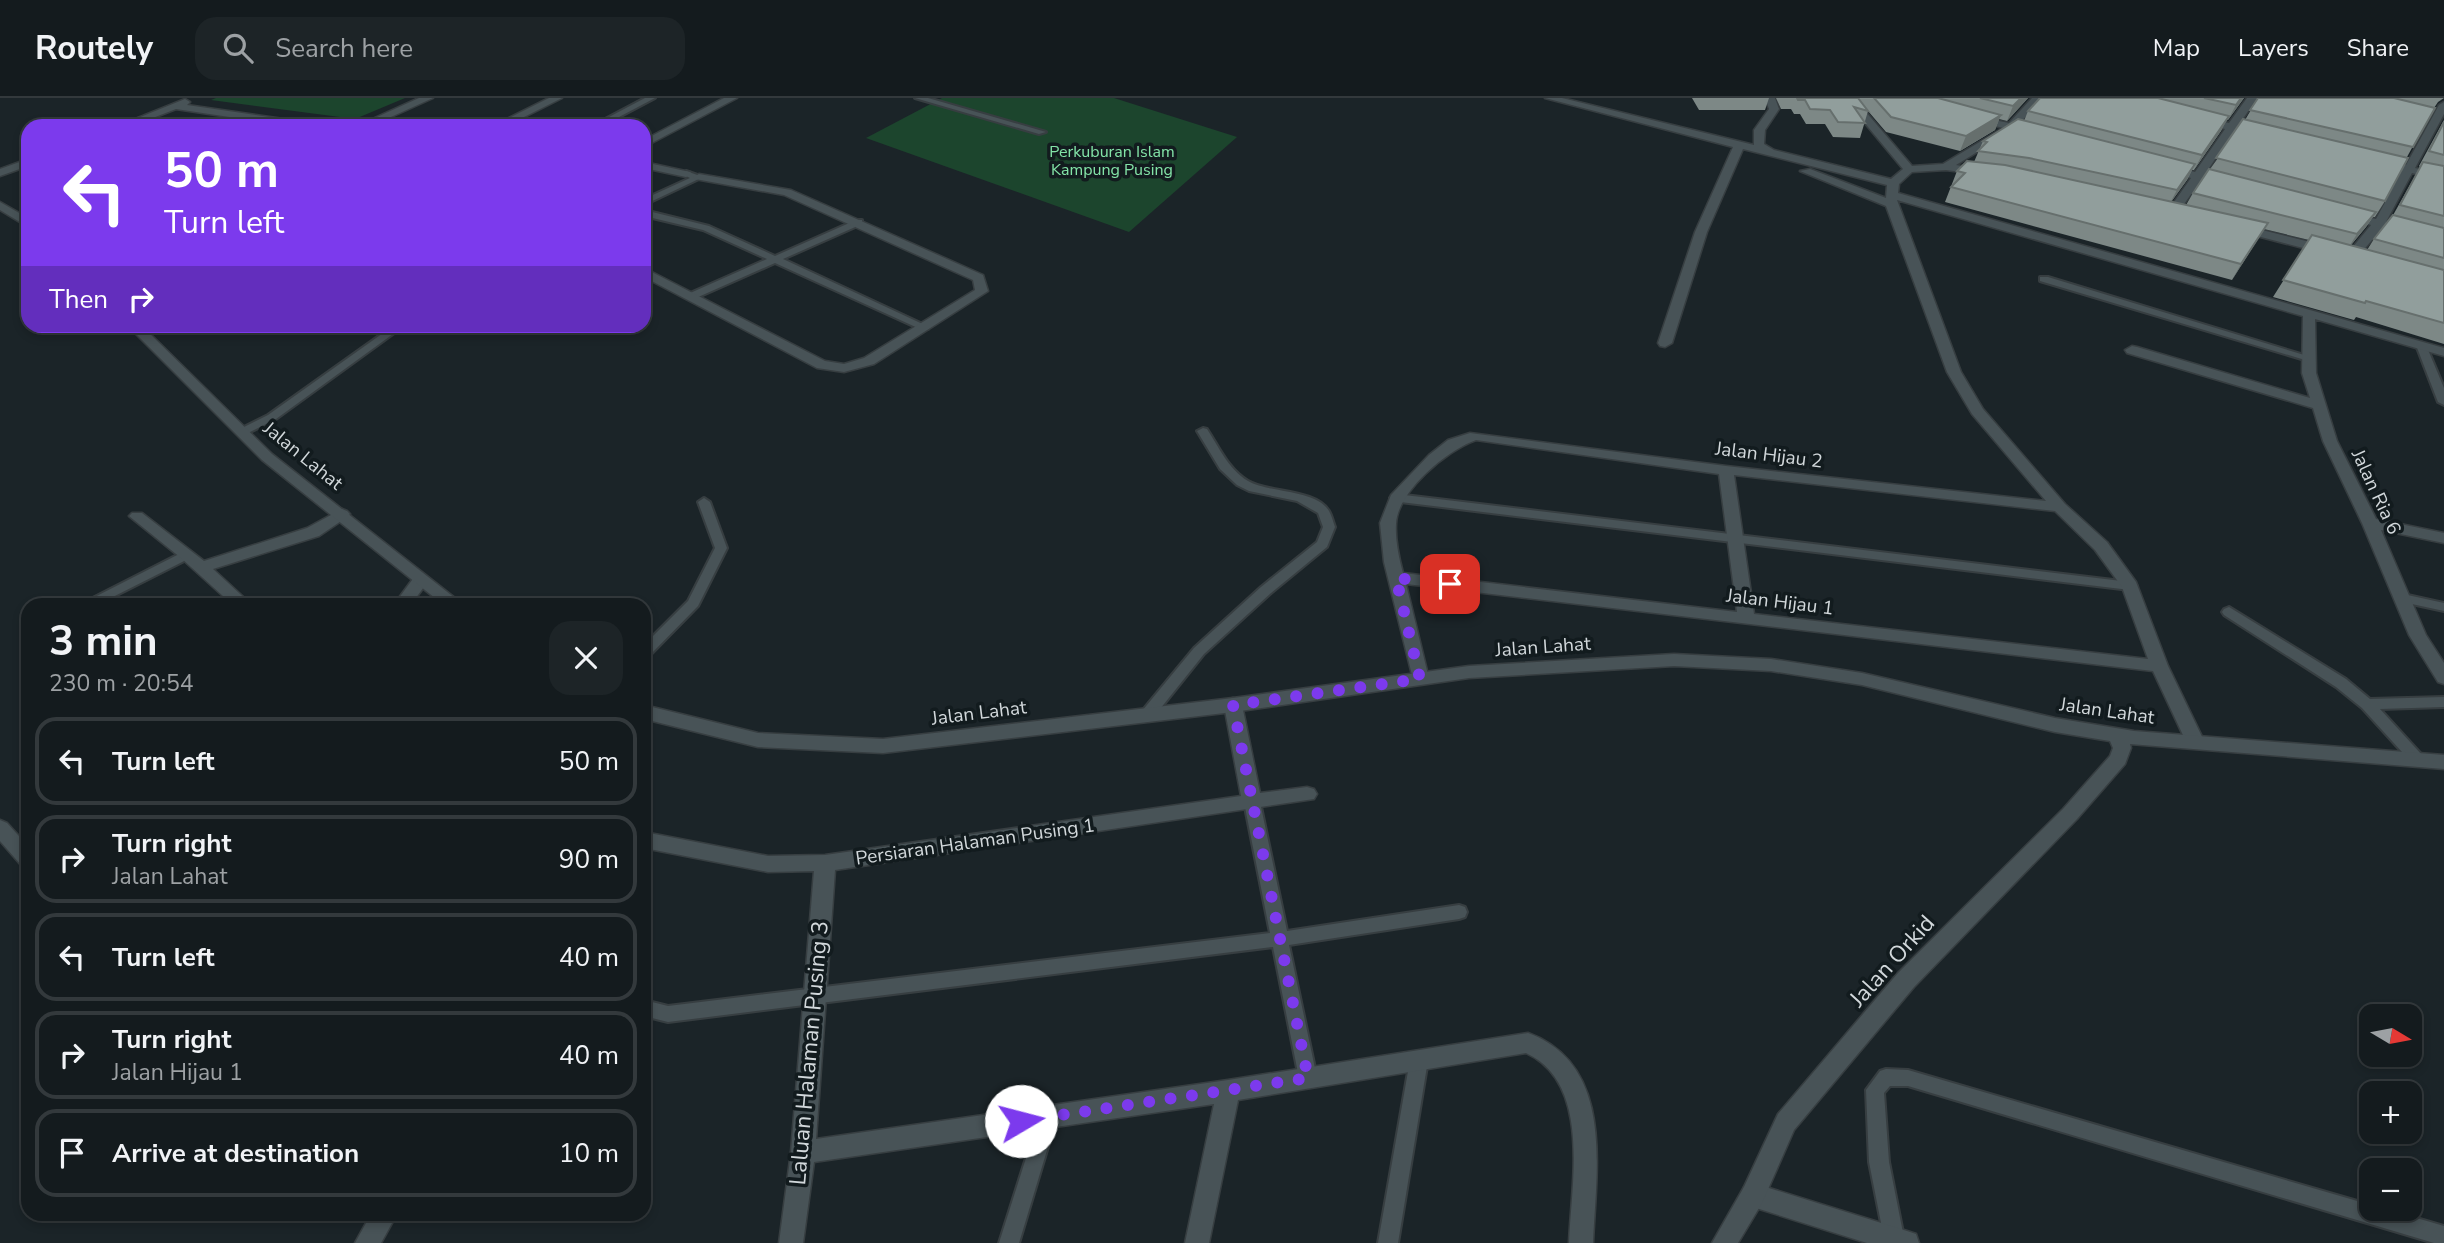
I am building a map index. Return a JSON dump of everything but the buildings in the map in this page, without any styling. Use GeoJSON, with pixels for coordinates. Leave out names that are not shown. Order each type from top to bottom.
{"type":"FeatureCollection","features":[{"type":"Feature","properties":{"kind":"street"},"geometry":{"type":"LineString","coordinates":[[141,119],[196,98]]}},
{"type":"Feature","properties":{"kind":"street"},"geometry":{"type":"LineString","coordinates":[[378,119],[428,98]]}},
{"type":"Feature","properties":{"kind":"street"},"geometry":{"type":"LineString","coordinates":[[513,119],[558,98]]}},
{"type":"Feature","properties":{"kind":"street"},"geometry":{"type":"LineString","coordinates":[[651,140],[732,98]]}},
{"type":"Feature","properties":{"kind":"street"},"geometry":{"type":"LineString","coordinates":[[1550,98],[1768,152],[1892,194]]}},
{"type":"Feature","properties":{"kind":"street"},"geometry":{"type":"LineString","coordinates":[[1770,98],[1774,109],[1758,128],[1759,145],[1790,164],[2444,352]]}},
{"type":"Feature","properties":{"kind":"street"},"geometry":{"type":"LineString","coordinates":[[1849,98],[1909,169]]}},
{"type":"Feature","properties":{"kind":"street"},"geometry":{"type":"LineString","coordinates":[[1946,167],[2011,127],[2038,98]]}},
{"type":"Feature","properties":{"kind":"street"},"geometry":{"type":"LineString","coordinates":[[2186,215],[2167,211],[2198,176],[2252,98]]}},
{"type":"Feature","properties":{"kind":"street"},"geometry":{"type":"LineString","coordinates":[[2353,256],[2379,224],[2409,169],[2441,120],[2444,104]]}},
{"type":"Feature","properties":{"kind":"street"},"geometry":{"type":"LineString","coordinates":[[175,106],[263,119]]}},
{"type":"Feature","properties":{"kind":"street"},"geometry":{"type":"LineString","coordinates":[[1959,114],[2037,134]]}},
{"type":"Feature","properties":{"kind":"street"},"geometry":{"type":"LineString","coordinates":[[2424,116],[2441,120]]}},
{"type":"Feature","properties":{"kind":"street"},"geometry":{"type":"LineString","coordinates":[[2191,117],[2272,137]]}},
{"type":"Feature","properties":{"kind":"street"},"geometry":{"type":"LineString","coordinates":[[1665,343],[1701,232],[1739,146]]}},
{"type":"Feature","properties":{"kind":"street"},"geometry":{"type":"LineString","coordinates":[[2368,159],[2444,178]]}},
{"type":"Feature","properties":{"kind":"street"},"geometry":{"type":"LineString","coordinates":[[0,173],[21,165]]}},
{"type":"Feature","properties":{"kind":"street"},"geometry":{"type":"LineString","coordinates":[[651,166],[787,192],[979,278],[982,291],[869,361],[844,368],[822,365],[651,276]]}},
{"type":"Feature","properties":{"kind":"street"},"geometry":{"type":"LineString","coordinates":[[2158,166],[2237,186]]}},
{"type":"Feature","properties":{"kind":"street"},"geometry":{"type":"LineString","coordinates":[[1909,169],[1946,167],[1995,175]]}},
{"type":"Feature","properties":{"kind":"street"},"geometry":{"type":"LineString","coordinates":[[1892,194],[1909,169]]}},
{"type":"Feature","properties":{"kind":"street"},"geometry":{"type":"LineString","coordinates":[[1892,194],[1954,372],[1977,411],[2060,507],[2101,546],[2130,586],[2159,666],[2196,743]]}},
{"type":"Feature","properties":{"kind":"street"},"geometry":{"type":"LineString","coordinates":[[0,205],[21,218]]}},
{"type":"Feature","properties":{"kind":"street"},"geometry":{"type":"LineString","coordinates":[[2340,214],[2444,241]]}},
{"type":"Feature","properties":{"kind":"street"},"geometry":{"type":"LineString","coordinates":[[2224,225],[2365,260]]}},
{"type":"Feature","properties":{"kind":"street","name":"Jalan Ria 6"},"geometry":{"type":"LineString","coordinates":[[2309,313],[2309,373],[2330,440],[2370,523],[2418,635],[2444,678]]}},
{"type":"Feature","properties":{"kind":"street","name":"Jalan Lahat"},"geometry":{"type":"LineString","coordinates":[[142,333],[268,457],[406,563],[421,580],[446,598]]}},
{"type":"Feature","properties":{"kind":"street"},"geometry":{"type":"LineString","coordinates":[[2132,350],[2318,405]]}},
{"type":"Feature","properties":{"kind":"street","name":"Jalan Hijau 2"},"geometry":{"type":"LineString","coordinates":[[1396,498],[1434,458],[1453,443],[1475,436],[1726,470],[2060,507]]}},
{"type":"Feature","properties":{"kind":"street"},"geometry":{"type":"LineString","coordinates":[[1726,470],[1746,620]]}},
{"type":"Feature","properties":{"kind":"street"},"geometry":{"type":"LineString","coordinates":[[1396,498],[1388,523],[1396,578],[1420,679]]}},
{"type":"Feature","properties":{"kind":"street"},"geometry":{"type":"LineString","coordinates":[[201,566],[313,532],[342,514]]}},
{"type":"Feature","properties":{"kind":"street"},"geometry":{"type":"LineString","coordinates":[[137,516],[187,554],[236,598]]}},
{"type":"Feature","properties":{"kind":"street"},"geometry":{"type":"LineString","coordinates":[[2370,523],[2444,538]]}},
{"type":"Feature","properties":{"kind":"street","name":"Jalan Hijau 1"},"geometry":{"type":"LineString","coordinates":[[1396,578],[2159,666]]}},
{"type":"Feature","properties":{"kind":"street"},"geometry":{"type":"LineString","coordinates":[[407,598],[421,580]]}},
{"type":"Feature","properties":{"kind":"street","name":"Jalan Lahat"},"geometry":{"type":"LineString","coordinates":[[651,714],[758,740],[883,746],[1233,705],[1469,672],[1674,660],[1771,665],[1862,679],[2055,725],[2117,735],[2444,762]]}},
{"type":"Feature","properties":{"kind":"street"},"geometry":{"type":"LineString","coordinates":[[1233,705],[1252,802]]}},
{"type":"Feature","properties":{"kind":"street","name":"Jalan Orkid"},"geometry":{"type":"LineString","coordinates":[[1724,1243],[1753,1195],[1786,1122],[1906,981],[2070,814],[2118,759],[2122,748],[2117,735]]}},
{"type":"Feature","properties":{"kind":"street","name":"Persiaran Halaman Pusing 1"},"geometry":{"type":"LineString","coordinates":[[651,841],[768,864],[825,863],[1307,794]]}},
{"type":"Feature","properties":{"kind":"street"},"geometry":{"type":"LineString","coordinates":[[0,828],[21,851]]}},
{"type":"Feature","properties":{"kind":"street","name":"Laluan Halaman Pusing 3"},"geometry":{"type":"LineString","coordinates":[[791,1243],[803,1152],[825,863]]}},
{"type":"Feature","properties":{"kind":"street"},"geometry":{"type":"LineString","coordinates":[[803,1152],[1228,1091],[1528,1043],[1553,1056],[1573,1083],[1584,1120],[1581,1243]]}},
{"type":"Feature","properties":{"kind":"street"},"geometry":{"type":"LineString","coordinates":[[1197,1243],[1228,1091]]}},
{"type":"Feature","properties":{"kind":"street"},"geometry":{"type":"LineString","coordinates":[[1753,1195],[1899,1242]]}},
{"type":"Feature","properties":{"kind":"street"},"geometry":{"type":"LineString","coordinates":[[367,1243],[380,1221]]}},
{"type":"Feature","properties":{"kind":"lane"},"geometry":{"type":"LineString","coordinates":[[610,119],[652,98]]}},
{"type":"Feature","properties":{"kind":"lane"},"geometry":{"type":"LineString","coordinates":[[919,98],[1042,132]]}},
{"type":"Feature","properties":{"kind":"lane"},"geometry":{"type":"LineString","coordinates":[[651,198],[693,175]]}},
{"type":"Feature","properties":{"kind":"lane"},"geometry":{"type":"LineString","coordinates":[[651,215],[706,228],[924,327]]}},
{"type":"Feature","properties":{"kind":"lane"},"geometry":{"type":"LineString","coordinates":[[692,296],[859,222]]}},
{"type":"Feature","properties":{"kind":"lane"},"geometry":{"type":"LineString","coordinates":[[2044,279],[2309,358]]}},
{"type":"Feature","properties":{"kind":"lane"},"geometry":{"type":"LineString","coordinates":[[242,432],[272,417],[389,333]]}},
{"type":"Feature","properties":{"kind":"lane"},"geometry":{"type":"LineString","coordinates":[[2421,345],[2444,402]]}},
{"type":"Feature","properties":{"kind":"lane"},"geometry":{"type":"LineString","coordinates":[[1147,715],[1199,651],[1266,590],[1324,544],[1329,527],[1323,511],[1301,498],[1253,488],[1241,482],[1224,466],[1203,431]]}},
{"type":"Feature","properties":{"kind":"lane"},"geometry":{"type":"LineString","coordinates":[[1396,498],[2130,586]]}},
{"type":"Feature","properties":{"kind":"lane"},"geometry":{"type":"LineString","coordinates":[[651,646],[693,603],[721,548],[704,502]]}},
{"type":"Feature","properties":{"kind":"lane"},"geometry":{"type":"LineString","coordinates":[[99,598],[187,554]]}},
{"type":"Feature","properties":{"kind":"lane"},"geometry":{"type":"LineString","coordinates":[[2403,598],[2444,607]]}},
{"type":"Feature","properties":{"kind":"lane"},"geometry":{"type":"LineString","coordinates":[[2229,612],[2341,683],[2367,704],[2417,759]]}},
{"type":"Feature","properties":{"kind":"lane"},"geometry":{"type":"LineString","coordinates":[[2367,704],[2444,702]]}},
{"type":"Feature","properties":{"kind":"lane"},"geometry":{"type":"LineString","coordinates":[[1252,802],[1308,1078]]}},
{"type":"Feature","properties":{"kind":"lane"},"geometry":{"type":"LineString","coordinates":[[651,1010],[668,1014],[815,997],[1280,939],[1459,912]]}},
{"type":"Feature","properties":{"kind":"lane"},"geometry":{"type":"LineString","coordinates":[[1388,1243],[1419,1060]]}},
{"type":"Feature","properties":{"kind":"lane"},"geometry":{"type":"LineString","coordinates":[[1899,1242],[1878,1150],[1875,1090],[1886,1077],[1908,1078],[2444,1236]]}},
{"type":"Feature","properties":{"kind":"lane"},"geometry":{"type":"LineString","coordinates":[[1009,1243],[1048,1117]]}},
{"type":"Feature","properties":{"kind":"green space"},"geometry":{"type":"Polygon","coordinates":[[[405,98],[355,119],[211,100],[405,98]]]}},
{"type":"Feature","properties":{"kind":"green space","name":"Perkuburan Islam Kampung Pusing"},"geometry":{"type":"Polygon","coordinates":[[[942,98],[1114,98],[1237,137],[1129,232],[866,138],[942,98]]]}},
{"type":"Feature","properties":{"kind":"route"},"geometry":{"type":"LineString","coordinates":[[1021,1121],[1308,1078],[1233,705],[1420,679],[1396,578],[1450,584]]}}]}
